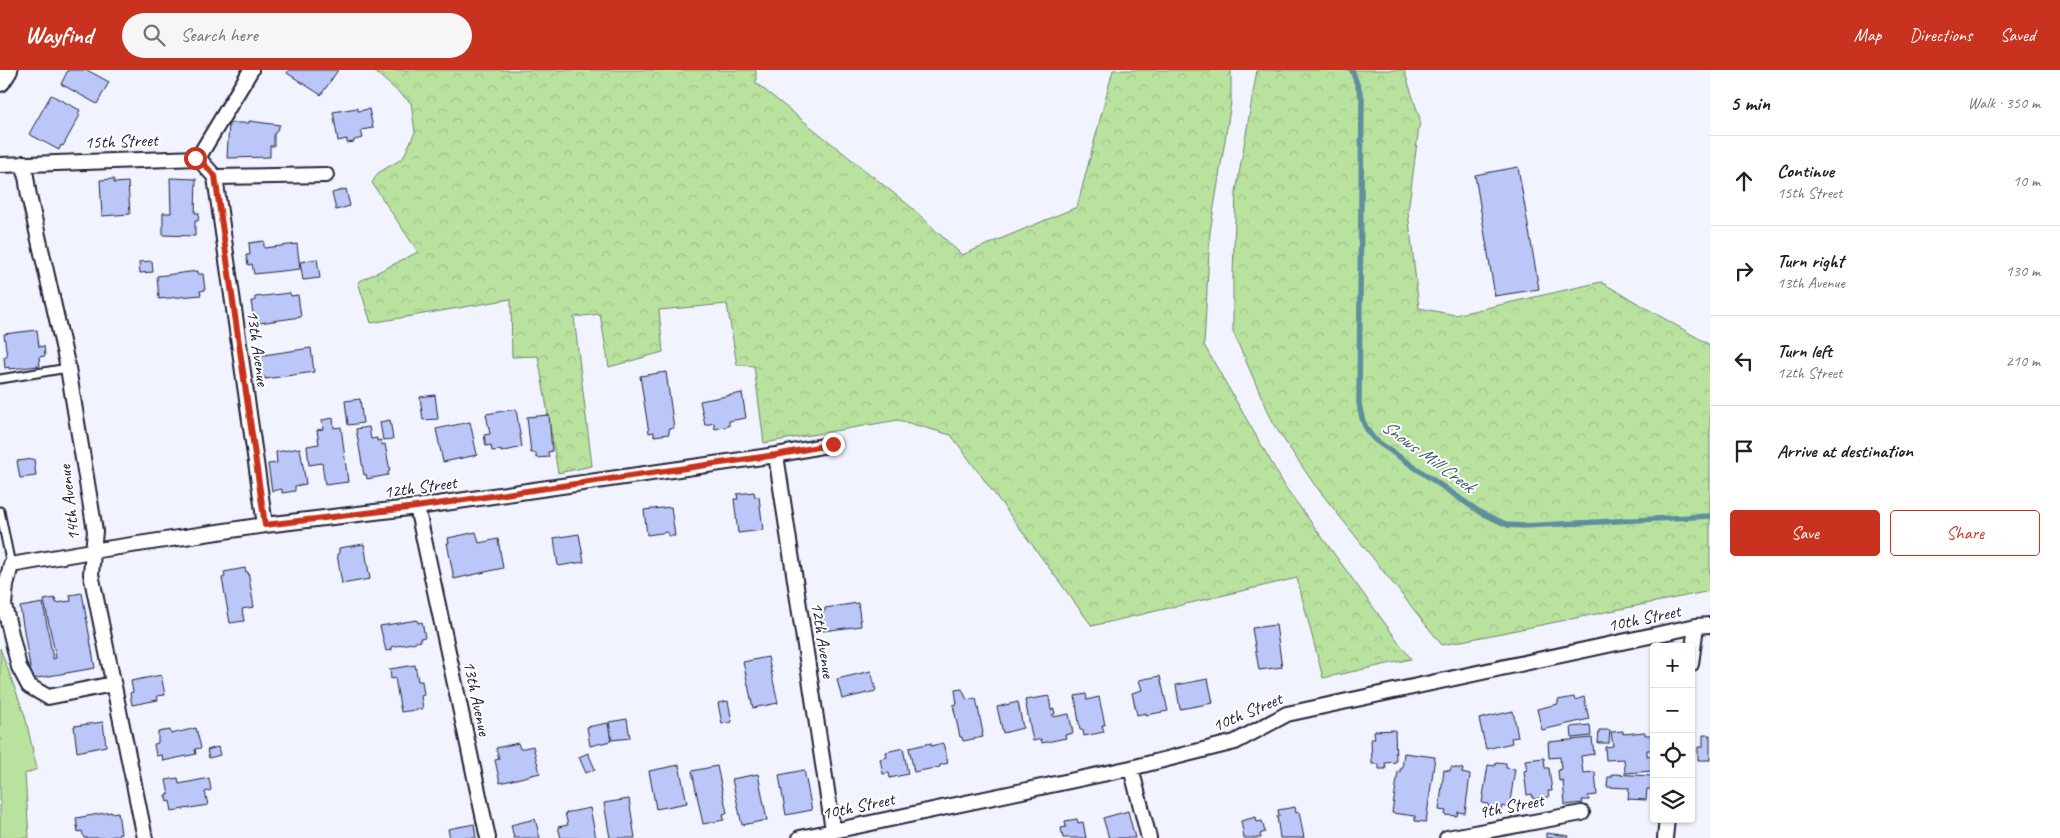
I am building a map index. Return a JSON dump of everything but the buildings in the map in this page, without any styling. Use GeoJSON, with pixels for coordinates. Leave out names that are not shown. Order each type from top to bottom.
{"type":"FeatureCollection","features":[{"type":"Feature","properties":{"kind":"main road"},"geometry":{"type":"LineString","coordinates":[[0,81],[8,70]]}},
{"type":"Feature","properties":{"kind":"street"},"geometry":{"type":"LineString","coordinates":[[251,70],[198,158],[215,176],[326,175]]}},
{"type":"Feature","properties":{"kind":"street","name":"15th Street"},"geometry":{"type":"LineString","coordinates":[[0,165],[198,158]]}},
{"type":"Feature","properties":{"kind":"street","name":"14th Avenue"},"geometry":{"type":"LineString","coordinates":[[24,164],[29,196],[68,368],[95,531],[91,574],[145,838]]}},
{"type":"Feature","properties":{"kind":"street","name":"13th Avenue"},"geometry":{"type":"LineString","coordinates":[[215,176],[265,525]]}},
{"type":"Feature","properties":{"kind":"street","name":"12th Street"},"geometry":{"type":"LineString","coordinates":[[11,565],[265,525],[416,507],[776,455],[833,444]]}},
{"type":"Feature","properties":{"kind":"street","name":"12th Avenue"},"geometry":{"type":"LineString","coordinates":[[776,455],[833,830]]}},
{"type":"Feature","properties":{"kind":"street","name":"13th Avenue"},"geometry":{"type":"LineString","coordinates":[[416,507],[488,838]]}},
{"type":"Feature","properties":{"kind":"street"},"geometry":{"type":"LineString","coordinates":[[11,565],[4,605],[19,667],[29,686],[48,697],[113,684]]}},
{"type":"Feature","properties":{"kind":"street"},"geometry":{"type":"LineString","coordinates":[[1695,651],[1703,625]]}},
{"type":"Feature","properties":{"kind":"street","name":"10th Street"},"geometry":{"type":"LineString","coordinates":[[800,838],[1131,768],[1235,742],[1286,714],[1703,625]]}},
{"type":"Feature","properties":{"kind":"street"},"geometry":{"type":"LineString","coordinates":[[1131,768],[1149,838]]}},
{"type":"Feature","properties":{"kind":"street","name":"9th Street"},"geometry":{"type":"LineString","coordinates":[[1447,838],[1582,813]]}},
{"type":"Feature","properties":{"kind":"street"},"geometry":{"type":"LineString","coordinates":[[1665,838],[1667,823]]}},
{"type":"Feature","properties":{"kind":"lane"},"geometry":{"type":"LineString","coordinates":[[0,379],[68,368]]}},
{"type":"Feature","properties":{"kind":"lane"},"geometry":{"type":"LineString","coordinates":[[0,511],[11,565]]}},
{"type":"Feature","properties":{"kind":"green space"},"geometry":{"type":"Polygon","coordinates":[[[373,70],[756,70],[756,83],[911,207],[962,255],[1077,207],[1113,70],[1231,70],[1231,103],[1210,232],[1204,345],[1286,488],[1411,659],[1323,678],[1297,578],[1092,626],[951,435],[898,420],[764,443],[754,366],[737,365],[727,304],[659,310],[663,352],[609,367],[600,314],[574,317],[592,466],[558,473],[538,356],[512,357],[511,299],[371,323],[358,282],[418,252],[372,183],[378,173],[403,158],[415,132],[411,103],[373,70]]]}},
{"type":"Feature","properties":{"kind":"green space"},"geometry":{"type":"Polygon","coordinates":[[[1257,70],[1404,70],[1420,119],[1408,212],[1419,308],[1455,315],[1601,282],[1710,345],[1710,591],[1442,645],[1314,484],[1274,425],[1233,332],[1236,192],[1257,70]]]}},
{"type":"Feature","properties":{"kind":"green space"},"geometry":{"type":"Polygon","coordinates":[[[0,648],[25,716],[37,769],[25,774],[29,838],[0,838],[0,648]]]}},
{"type":"Feature","properties":{"kind":"waterway","name":"Snows Mill Creek"},"geometry":{"type":"LineString","coordinates":[[1352,70],[1362,98],[1359,402],[1364,422],[1371,436],[1481,513],[1508,525],[1523,526],[1710,516]]}},
{"type":"Feature","properties":{"kind":"route"},"geometry":{"type":"LineString","coordinates":[[195,158],[198,158],[215,176],[265,525],[416,507],[776,455],[833,444]]}}]}
